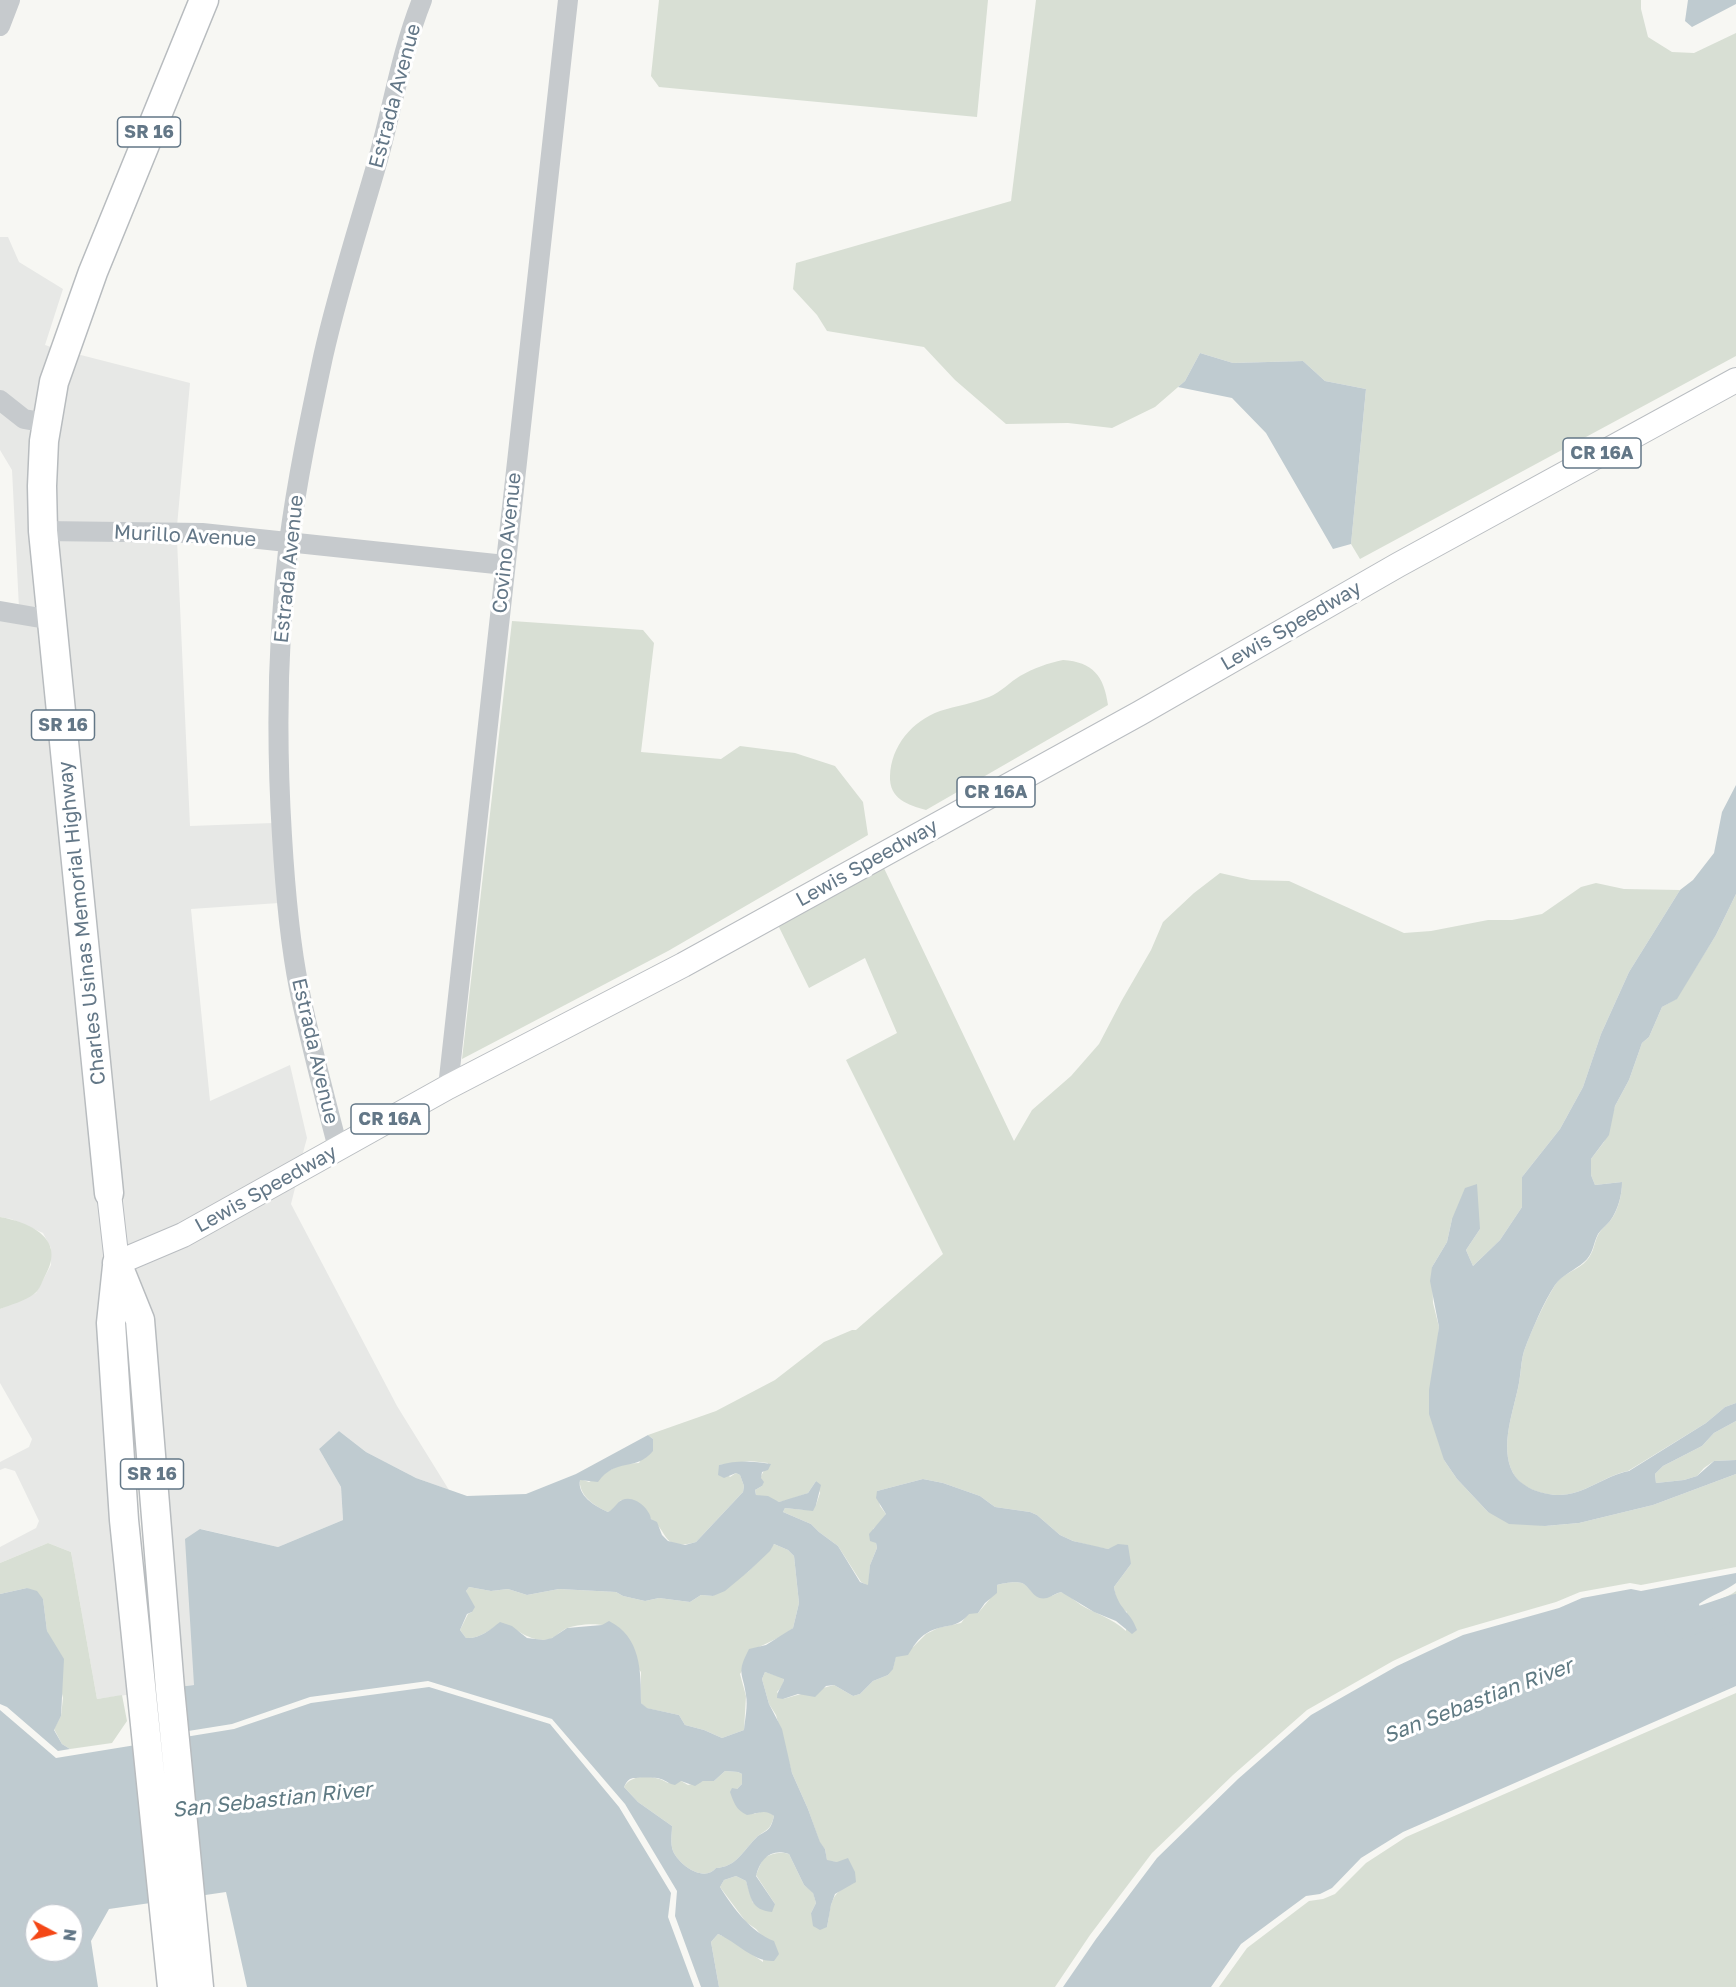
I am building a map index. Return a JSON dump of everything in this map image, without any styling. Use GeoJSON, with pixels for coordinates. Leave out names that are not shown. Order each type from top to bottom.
{"type":"FeatureCollection","features":[{"type":"Feature","properties":{"kind":"highway","name":"Charles Usinas Memorial Highway"},"geometry":{"type":"LineString","coordinates":[[109,1192],[43,531],[42,484],[47,423],[54,382],[93,272],[204,0]]}},
{"type":"Feature","properties":{"kind":"highway","name":"Charles Usinas Memorial Highway"},"geometry":{"type":"LineString","coordinates":[[117,1263],[140,1320],[170,1689],[179,1923],[172,1987]]}},
{"type":"Feature","properties":{"kind":"highway","name":"Charles Usinas Memorial Highway"},"geometry":{"type":"LineString","coordinates":[[117,1263],[111,1323],[112,1356],[140,1690],[179,1923],[199,1987]]}},
{"type":"Feature","properties":{"kind":"main road","name":"Lewis Speedway"},"geometry":{"type":"LineString","coordinates":[[117,1263],[183,1235],[448,1087],[683,965],[1140,713],[1398,565],[1736,380]]}},
{"type":"Feature","properties":{"kind":"main road","name":"Charles Usinas Memorial Highway"},"geometry":{"type":"LineString","coordinates":[[109,1192],[117,1263]]}},
{"type":"Feature","properties":{"kind":"street"},"geometry":{"type":"LineString","coordinates":[[0,26],[10,0]]}},
{"type":"Feature","properties":{"kind":"street"},"geometry":{"type":"LineString","coordinates":[[405,0],[405,47]]}},
{"type":"Feature","properties":{"kind":"street","name":"Estrada Avenue"},"geometry":{"type":"LineString","coordinates":[[339,1148],[317,1068],[299,987],[284,874],[279,731],[280,656],[289,543],[324,355],[348,258],[379,157],[405,47],[422,0]]}},
{"type":"Feature","properties":{"kind":"street","name":"Covino Avenue"},"geometry":{"type":"LineString","coordinates":[[448,1087],[568,0]]}},
{"type":"Feature","properties":{"kind":"street"},"geometry":{"type":"LineString","coordinates":[[0,400],[24,419],[47,423]]}},
{"type":"Feature","properties":{"kind":"street","name":"Murillo Avenue"},"geometry":{"type":"LineString","coordinates":[[43,531],[202,533],[505,565]]}},
{"type":"Feature","properties":{"kind":"street"},"geometry":{"type":"LineString","coordinates":[[0,611],[52,620]]}},
{"type":"Feature","properties":{"kind":"shaded area"},"geometry":{"type":"Polygon","coordinates":[[[659,0],[988,0],[977,117],[659,87],[651,76],[659,0]]]}},
{"type":"Feature","properties":{"kind":"shaded area"},"geometry":{"type":"Polygon","coordinates":[[[1036,0],[1641,0],[1648,37],[1672,52],[1694,53],[1736,33],[1736,356],[1360,559],[1351,544],[1366,389],[1325,381],[1303,361],[1233,363],[1200,353],[1185,381],[1155,407],[1112,428],[1068,423],[1006,424],[955,380],[924,347],[827,331],[817,315],[793,289],[796,263],[1011,201],[1036,0]]]}},
{"type":"Feature","properties":{"kind":"shaded area"},"geometry":{"type":"Polygon","coordinates":[[[0,237],[8,237],[19,262],[63,289],[45,345],[57,349],[40,415],[28,413],[0,390],[0,237]]]}},
{"type":"Feature","properties":{"kind":"shaded area"},"geometry":{"type":"Polygon","coordinates":[[[73,353],[190,383],[177,526],[51,525],[50,487],[73,353]]]}},
{"type":"Feature","properties":{"kind":"shaded area"},"geometry":{"type":"Polygon","coordinates":[[[0,410],[38,429],[43,612],[19,608],[12,470],[0,450],[0,410]]]}},
{"type":"Feature","properties":{"kind":"shaded area"},"geometry":{"type":"Polygon","coordinates":[[[52,539],[177,540],[190,826],[273,823],[279,903],[191,909],[210,1101],[290,1065],[307,1138],[301,1160],[124,1252],[52,539]]]}},
{"type":"Feature","properties":{"kind":"shaded area"},"geometry":{"type":"Polygon","coordinates":[[[0,618],[45,626],[101,1200],[133,1694],[97,1699],[71,1552],[48,1543],[0,1563],[0,1547],[36,1528],[39,1521],[15,1471],[5,1468],[0,1470],[0,1462],[29,1447],[32,1439],[0,1383],[0,1309],[36,1293],[51,1265],[51,1248],[43,1233],[11,1219],[0,1217],[0,618]]]}},
{"type":"Feature","properties":{"kind":"shaded area"},"geometry":{"type":"Polygon","coordinates":[[[512,621],[643,630],[654,643],[641,752],[721,759],[740,746],[795,753],[835,766],[863,802],[868,835],[668,951],[462,1059],[512,621]]]}},
{"type":"Feature","properties":{"kind":"shaded area"},"geometry":{"type":"Polygon","coordinates":[[[1063,660],[1082,664],[1095,672],[1104,686],[1108,705],[926,810],[906,803],[896,796],[891,784],[891,765],[899,745],[912,728],[930,715],[989,697],[1025,673],[1063,660]]]}},
{"type":"Feature","properties":{"kind":"shaded area"},"geometry":{"type":"Polygon","coordinates":[[[882,864],[1014,1141],[1032,1110],[1071,1076],[1099,1044],[1151,950],[1163,922],[1220,873],[1251,880],[1289,881],[1404,933],[1431,931],[1488,920],[1512,920],[1542,914],[1581,887],[1596,883],[1624,889],[1680,890],[1629,972],[1601,1034],[1583,1087],[1560,1129],[1522,1177],[1522,1207],[1500,1240],[1473,1266],[1466,1250],[1480,1229],[1452,1219],[1447,1242],[1432,1267],[1433,1303],[1439,1327],[1437,1350],[1444,1460],[1457,1479],[1488,1512],[1545,1526],[1579,1523],[1653,1505],[1736,1474],[1736,1567],[1641,1585],[1630,1583],[1580,1592],[1556,1602],[1459,1630],[1393,1661],[1307,1710],[1233,1775],[1152,1853],[1090,1935],[1055,1987],[719,1987],[711,1942],[718,1934],[730,1939],[763,1962],[763,1937],[746,1922],[720,1887],[724,1880],[736,1876],[746,1881],[753,1903],[775,1904],[756,1875],[763,1858],[779,1853],[789,1854],[804,1885],[813,1892],[816,1903],[811,1913],[827,1927],[832,1902],[841,1890],[837,1862],[827,1861],[825,1849],[820,1843],[792,1773],[776,1715],[769,1704],[762,1679],[765,1672],[784,1678],[783,1685],[777,1692],[783,1699],[834,1685],[853,1696],[860,1694],[873,1681],[888,1675],[893,1668],[896,1656],[913,1647],[926,1634],[938,1628],[961,1623],[969,1613],[978,1613],[989,1600],[997,1585],[1009,1582],[1022,1583],[1042,1597],[1064,1593],[1126,1631],[1127,1612],[1119,1604],[1114,1587],[1131,1564],[1114,1547],[1108,1549],[1073,1541],[1060,1535],[1037,1515],[1030,1512],[995,1507],[980,1496],[943,1483],[923,1479],[877,1491],[880,1506],[886,1514],[873,1529],[877,1548],[870,1565],[869,1586],[861,1582],[838,1546],[811,1524],[783,1512],[785,1508],[805,1510],[816,1505],[820,1493],[816,1481],[808,1493],[788,1500],[779,1502],[756,1495],[755,1490],[762,1486],[760,1478],[768,1463],[750,1461],[719,1465],[730,1477],[736,1473],[740,1475],[744,1486],[743,1492],[696,1542],[677,1545],[668,1539],[650,1518],[621,1500],[614,1509],[608,1512],[597,1507],[584,1495],[580,1485],[580,1479],[589,1482],[621,1464],[639,1463],[653,1439],[648,1435],[716,1411],[775,1380],[824,1342],[856,1330],[943,1254],[846,1060],[897,1033],[865,958],[809,988],[776,921],[882,864]]]}},
{"type":"Feature","properties":{"kind":"shaded area"},"geometry":{"type":"Polygon","coordinates":[[[1736,894],[1736,1403],[1725,1407],[1706,1423],[1628,1471],[1576,1492],[1556,1495],[1537,1492],[1516,1478],[1507,1451],[1509,1428],[1524,1351],[1555,1285],[1562,1277],[1587,1260],[1599,1233],[1615,1213],[1622,1182],[1595,1185],[1591,1175],[1591,1159],[1604,1142],[1615,1106],[1629,1080],[1642,1043],[1649,1037],[1662,1007],[1676,999],[1716,935],[1736,894]]]}},
{"type":"Feature","properties":{"kind":"shaded area"},"geometry":{"type":"Polygon","coordinates":[[[297,1180],[291,1204],[397,1406],[449,1490],[416,1478],[366,1452],[339,1431],[319,1449],[341,1487],[343,1520],[278,1547],[201,1529],[194,1685],[178,1687],[127,1267],[297,1180]]]}},
{"type":"Feature","properties":{"kind":"shaded area"},"geometry":{"type":"Polygon","coordinates":[[[0,1217],[22,1223],[41,1234],[48,1241],[51,1261],[36,1292],[26,1299],[0,1309],[0,1217]]]}},
{"type":"Feature","properties":{"kind":"shaded area"},"geometry":{"type":"Polygon","coordinates":[[[1736,1421],[1736,1460],[1714,1461],[1697,1476],[1656,1483],[1655,1474],[1663,1466],[1702,1446],[1714,1433],[1736,1421]]]}},
{"type":"Feature","properties":{"kind":"shaded area"},"geometry":{"type":"Polygon","coordinates":[[[48,1543],[71,1552],[97,1699],[122,1695],[127,1721],[112,1743],[70,1749],[62,1744],[54,1729],[61,1716],[63,1698],[47,1631],[43,1599],[27,1588],[0,1594],[0,1563],[48,1543]]]}},
{"type":"Feature","properties":{"kind":"shaded area"},"geometry":{"type":"Polygon","coordinates":[[[774,1544],[788,1550],[794,1556],[799,1603],[793,1628],[757,1648],[740,1674],[746,1696],[744,1730],[722,1738],[685,1725],[679,1715],[646,1708],[641,1703],[641,1672],[602,1625],[573,1626],[547,1640],[526,1636],[500,1623],[484,1634],[471,1638],[466,1638],[460,1630],[468,1614],[472,1612],[466,1591],[469,1587],[491,1591],[508,1589],[527,1595],[559,1589],[616,1592],[645,1601],[659,1598],[690,1602],[701,1595],[713,1596],[749,1571],[774,1544]]]}},
{"type":"Feature","properties":{"kind":"shaded area"},"geometry":{"type":"Polygon","coordinates":[[[1736,1591],[1736,1603],[1727,1609],[1716,1611],[1707,1607],[1713,1603],[1736,1591]]]}},
{"type":"Feature","properties":{"kind":"shaded area"},"geometry":{"type":"Polygon","coordinates":[[[1736,1693],[1736,1987],[1219,1987],[1247,1948],[1309,1901],[1335,1894],[1366,1863],[1406,1837],[1736,1693]]]}},
{"type":"Feature","properties":{"kind":"shaded area"},"geometry":{"type":"Polygon","coordinates":[[[725,1771],[742,1774],[742,1784],[737,1789],[754,1814],[764,1812],[774,1816],[769,1828],[733,1862],[705,1874],[699,1873],[681,1862],[673,1851],[672,1826],[638,1802],[624,1787],[627,1782],[638,1777],[657,1778],[668,1783],[681,1781],[688,1785],[714,1781],[725,1771]]]}},
{"type":"Feature","properties":{"kind":"water"},"geometry":{"type":"Polygon","coordinates":[[[1688,0],[1736,0],[1736,4],[1692,27],[1685,21],[1688,0]]]}},
{"type":"Feature","properties":{"kind":"water"},"geometry":{"type":"Polygon","coordinates":[[[1200,353],[1233,363],[1303,361],[1325,381],[1366,389],[1351,544],[1333,549],[1266,433],[1232,398],[1178,387],[1185,381],[1200,353]]]}},
{"type":"Feature","properties":{"kind":"water"},"geometry":{"type":"Polygon","coordinates":[[[1736,785],[1736,894],[1716,935],[1677,999],[1662,1007],[1649,1037],[1642,1043],[1629,1080],[1615,1106],[1609,1135],[1591,1159],[1591,1175],[1595,1185],[1622,1182],[1619,1202],[1610,1221],[1598,1234],[1587,1259],[1558,1281],[1538,1317],[1523,1355],[1507,1440],[1507,1451],[1516,1478],[1531,1489],[1556,1495],[1576,1492],[1629,1471],[1706,1423],[1725,1407],[1736,1403],[1736,1421],[1714,1433],[1702,1446],[1663,1466],[1655,1474],[1656,1483],[1684,1480],[1697,1476],[1714,1461],[1736,1460],[1736,1474],[1653,1505],[1579,1523],[1545,1526],[1509,1524],[1488,1512],[1457,1479],[1444,1460],[1429,1414],[1429,1390],[1439,1327],[1430,1281],[1432,1267],[1447,1242],[1452,1219],[1465,1188],[1477,1184],[1480,1229],[1466,1250],[1473,1266],[1500,1240],[1522,1207],[1522,1177],[1560,1129],[1583,1087],[1601,1034],[1629,972],[1680,890],[1693,880],[1714,853],[1722,812],[1736,785]]]}},
{"type":"Feature","properties":{"kind":"water"},"geometry":{"type":"Polygon","coordinates":[[[339,1431],[366,1452],[416,1478],[467,1496],[526,1494],[576,1474],[648,1435],[653,1439],[653,1451],[646,1457],[612,1470],[598,1482],[580,1480],[581,1490],[592,1503],[608,1512],[622,1500],[636,1501],[645,1507],[651,1519],[657,1522],[662,1535],[668,1541],[685,1545],[696,1542],[743,1492],[744,1486],[740,1475],[736,1473],[724,1478],[718,1475],[719,1465],[732,1462],[771,1464],[768,1470],[762,1472],[761,1478],[764,1482],[755,1490],[756,1495],[768,1496],[779,1502],[808,1493],[816,1481],[821,1485],[813,1511],[785,1508],[783,1512],[811,1524],[838,1546],[860,1582],[868,1585],[870,1565],[877,1548],[876,1543],[870,1541],[869,1534],[886,1514],[876,1498],[877,1491],[923,1479],[943,1483],[980,1496],[995,1507],[1037,1515],[1060,1535],[1073,1541],[1108,1549],[1118,1544],[1128,1545],[1131,1564],[1114,1587],[1118,1601],[1137,1630],[1132,1634],[1116,1621],[1094,1612],[1061,1592],[1042,1598],[1035,1596],[1022,1583],[1010,1582],[997,1585],[997,1593],[985,1603],[978,1613],[969,1614],[959,1622],[924,1635],[908,1655],[896,1657],[893,1669],[888,1675],[873,1681],[860,1694],[853,1696],[834,1685],[826,1686],[815,1697],[798,1694],[783,1699],[777,1698],[784,1679],[765,1672],[762,1679],[769,1704],[782,1729],[792,1773],[825,1849],[827,1860],[837,1862],[848,1858],[855,1872],[856,1882],[835,1894],[827,1927],[820,1930],[813,1926],[811,1913],[816,1903],[813,1893],[804,1885],[789,1854],[777,1853],[767,1856],[756,1876],[775,1904],[772,1912],[756,1906],[746,1881],[736,1876],[724,1880],[720,1887],[731,1903],[750,1925],[774,1941],[779,1954],[774,1961],[759,1958],[718,1934],[711,1942],[719,1987],[701,1987],[675,1916],[677,1891],[625,1804],[552,1719],[428,1681],[310,1697],[232,1724],[182,1732],[178,1687],[194,1685],[185,1539],[200,1529],[278,1547],[343,1520],[341,1487],[319,1449],[339,1431]],[[774,1544],[770,1551],[725,1591],[713,1596],[701,1595],[690,1602],[659,1598],[645,1601],[616,1592],[559,1589],[527,1595],[508,1589],[491,1591],[469,1587],[466,1591],[475,1607],[467,1614],[460,1630],[466,1638],[475,1637],[500,1622],[512,1626],[527,1638],[544,1640],[552,1638],[567,1628],[602,1625],[609,1621],[628,1636],[637,1656],[641,1703],[647,1708],[679,1715],[685,1725],[722,1738],[744,1730],[747,1699],[742,1668],[749,1649],[766,1645],[793,1628],[799,1603],[794,1556],[788,1550],[774,1544]],[[725,1771],[714,1781],[703,1781],[695,1786],[681,1781],[675,1785],[659,1778],[636,1778],[630,1779],[624,1787],[638,1802],[672,1826],[673,1851],[681,1862],[699,1873],[705,1874],[733,1862],[769,1829],[774,1816],[764,1812],[747,1815],[740,1811],[730,1792],[732,1788],[737,1789],[742,1784],[742,1774],[725,1771]]]}},
{"type":"Feature","properties":{"kind":"water"},"geometry":{"type":"Polygon","coordinates":[[[1736,1573],[1736,1583],[1699,1604],[1701,1611],[1715,1618],[1736,1611],[1736,1686],[1403,1832],[1361,1858],[1332,1888],[1320,1894],[1306,1896],[1241,1944],[1211,1987],[1063,1987],[1157,1858],[1238,1779],[1311,1715],[1397,1666],[1463,1635],[1559,1608],[1582,1598],[1631,1589],[1641,1591],[1736,1573]]]}},
{"type":"Feature","properties":{"kind":"water"},"geometry":{"type":"Polygon","coordinates":[[[27,1588],[37,1591],[43,1599],[47,1631],[64,1659],[61,1716],[54,1730],[62,1744],[70,1749],[58,1751],[7,1707],[0,1704],[0,1594],[27,1588]]]}},
{"type":"Feature","properties":{"kind":"water"},"geometry":{"type":"Polygon","coordinates":[[[429,1687],[550,1724],[619,1807],[671,1893],[668,1917],[694,1987],[247,1987],[226,1892],[109,1909],[91,1941],[98,1987],[0,1987],[0,1710],[56,1758],[234,1729],[311,1703],[429,1687]]]}},
{"type":"Feature","properties":{"kind":"waterway","name":"San Sebastian River"},"geometry":{"type":"LineString","coordinates":[[1677,1627],[1736,1607]]}}]}
